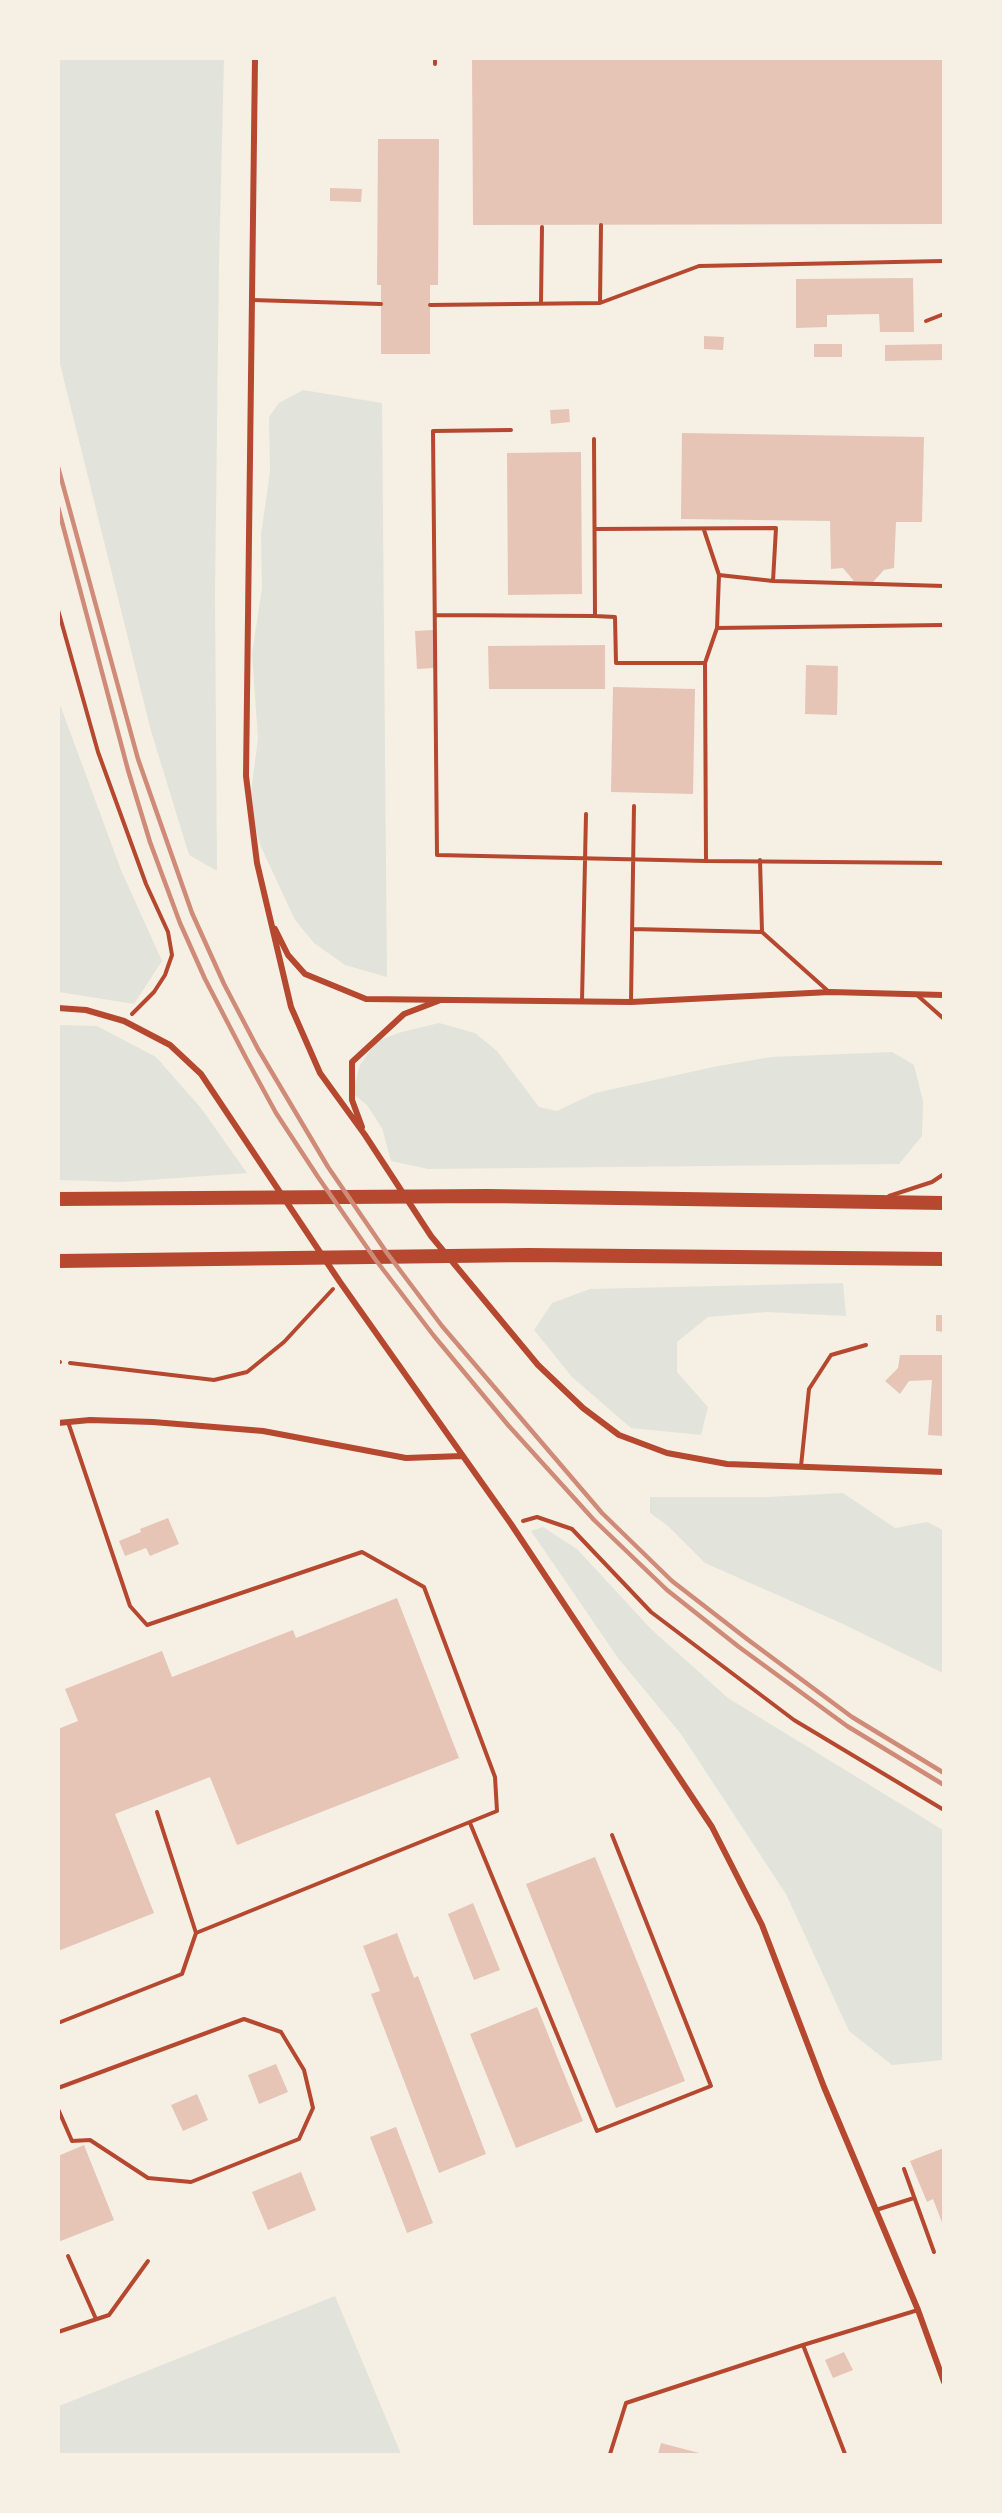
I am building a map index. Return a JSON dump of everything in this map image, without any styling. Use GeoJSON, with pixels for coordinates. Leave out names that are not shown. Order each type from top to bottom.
{"type":"FeatureCollection","features":[{"type":"Feature","properties":{"kind":"main road"},"geometry":{"type":"LineString","coordinates":[[58,1199],[487,1196],[944,1203]]}},
{"type":"Feature","properties":{"kind":"main road"},"geometry":{"type":"LineString","coordinates":[[58,1261],[528,1255],[944,1259]]}},
{"type":"Feature","properties":{"kind":"street"},"geometry":{"type":"LineString","coordinates":[[255,58],[246,776],[257,862],[291,1007],[320,1073],[365,1135],[431,1236],[538,1365],[583,1408],[619,1435],[667,1453],[727,1464],[944,1472]]}},
{"type":"Feature","properties":{"kind":"street"},"geometry":{"type":"LineString","coordinates":[[269,917],[288,955],[305,974],[366,999],[631,1002],[830,992],[944,995]]}},
{"type":"Feature","properties":{"kind":"street"},"geometry":{"type":"LineString","coordinates":[[365,1135],[352,1101],[352,1062],[404,1014],[441,1000]]}},
{"type":"Feature","properties":{"kind":"street"},"geometry":{"type":"LineString","coordinates":[[58,1008],[86,1010],[124,1022],[170,1045],[201,1074],[340,1282],[511,1524],[712,1827],[762,1925],[824,2087],[918,2310],[944,2382]]}},
{"type":"Feature","properties":{"kind":"street"},"geometry":{"type":"LineString","coordinates":[[58,1423],[68,1421],[153,1422],[263,1431],[406,1458],[462,1456]]}},
{"type":"Feature","properties":{"kind":"lane"},"geometry":{"type":"LineString","coordinates":[[600,303],[601,225]]}},
{"type":"Feature","properties":{"kind":"lane"},"geometry":{"type":"LineString","coordinates":[[541,302],[542,227]]}},
{"type":"Feature","properties":{"kind":"lane"},"geometry":{"type":"LineString","coordinates":[[430,305],[600,303],[699,266],[944,261]]}},
{"type":"Feature","properties":{"kind":"lane"},"geometry":{"type":"LineString","coordinates":[[251,300],[381,304]]}},
{"type":"Feature","properties":{"kind":"lane"},"geometry":{"type":"LineString","coordinates":[[926,321],[944,314]]}},
{"type":"Feature","properties":{"kind":"lane"},"geometry":{"type":"LineString","coordinates":[[511,430],[433,431],[437,855],[944,863]]}},
{"type":"Feature","properties":{"kind":"lane"},"geometry":{"type":"LineString","coordinates":[[594,439],[595,616]]}},
{"type":"Feature","properties":{"kind":"lane"},"geometry":{"type":"LineString","coordinates":[[595,529],[776,528],[773,581]]}},
{"type":"Feature","properties":{"kind":"lane"},"geometry":{"type":"LineString","coordinates":[[704,530],[719,575],[717,628],[705,663],[706,861]]}},
{"type":"Feature","properties":{"kind":"lane"},"geometry":{"type":"LineString","coordinates":[[719,575],[773,581],[944,586]]}},
{"type":"Feature","properties":{"kind":"lane"},"geometry":{"type":"LineString","coordinates":[[435,615],[615,617],[616,663],[705,663]]}},
{"type":"Feature","properties":{"kind":"lane"},"geometry":{"type":"LineString","coordinates":[[717,628],[944,625]]}},
{"type":"Feature","properties":{"kind":"lane"},"geometry":{"type":"LineString","coordinates":[[631,1002],[634,806]]}},
{"type":"Feature","properties":{"kind":"lane"},"geometry":{"type":"LineString","coordinates":[[582,1001],[586,814]]}},
{"type":"Feature","properties":{"kind":"lane"},"geometry":{"type":"LineString","coordinates":[[760,860],[762,932]]}},
{"type":"Feature","properties":{"kind":"lane"},"geometry":{"type":"LineString","coordinates":[[632,929],[762,932],[830,992]]}},
{"type":"Feature","properties":{"kind":"lane"},"geometry":{"type":"LineString","coordinates":[[917,994],[944,1019]]}},
{"type":"Feature","properties":{"kind":"lane"},"geometry":{"type":"LineString","coordinates":[[869,1203],[932,1182],[944,1174]]}},
{"type":"Feature","properties":{"kind":"lane"},"geometry":{"type":"LineString","coordinates":[[801,1466],[808,1389],[831,1355],[866,1345]]}},
{"type":"Feature","properties":{"kind":"lane"},"geometry":{"type":"LineString","coordinates":[[68,1421],[129,1606],[147,1625],[362,1551],[424,1587],[495,1777],[497,1811],[196,1933]]}},
{"type":"Feature","properties":{"kind":"lane"},"geometry":{"type":"LineString","coordinates":[[58,2023],[182,1974],[196,1933],[157,1812]]}},
{"type":"Feature","properties":{"kind":"lane"},"geometry":{"type":"LineString","coordinates":[[470,1822],[597,2131],[711,2086],[612,1835]]}},
{"type":"Feature","properties":{"kind":"lane"},"geometry":{"type":"LineString","coordinates":[[58,2088],[244,2019],[281,2032],[304,2070],[313,2108],[299,2139],[191,2182],[148,2178],[90,2140],[72,2141],[58,2109]]}},
{"type":"Feature","properties":{"kind":"lane"},"geometry":{"type":"LineString","coordinates":[[904,2169],[934,2252]]}},
{"type":"Feature","properties":{"kind":"lane"},"geometry":{"type":"LineString","coordinates":[[876,2210],[914,2198]]}},
{"type":"Feature","properties":{"kind":"lane"},"geometry":{"type":"LineString","coordinates":[[68,2256],[96,2319]]}},
{"type":"Feature","properties":{"kind":"lane"},"geometry":{"type":"LineString","coordinates":[[58,2332],[109,2315],[148,2261]]}},
{"type":"Feature","properties":{"kind":"lane"},"geometry":{"type":"LineString","coordinates":[[610,2454],[626,2403],[918,2310]]}},
{"type":"Feature","properties":{"kind":"lane"},"geometry":{"type":"LineString","coordinates":[[803,2345],[845,2454]]}},
{"type":"Feature","properties":{"kind":"path"},"geometry":{"type":"LineString","coordinates":[[58,610],[98,752],[146,885],[168,932],[172,956],[165,975],[154,992],[124,1022]]}},
{"type":"Feature","properties":{"kind":"path"},"geometry":{"type":"LineString","coordinates":[[59,1362],[214,1380],[247,1372],[284,1342],[340,1282]]}},
{"type":"Feature","properties":{"kind":"path"},"geometry":{"type":"LineString","coordinates":[[511,1524],[537,1517],[572,1529],[651,1612],[794,1720],[944,1810]]}},
{"type":"Feature","properties":{"kind":"shaded area"},"geometry":{"type":"Polygon","coordinates":[[[58,59],[224,59],[215,595],[217,871],[189,855],[151,731],[59,360],[58,59]]]}},
{"type":"Feature","properties":{"kind":"shaded area"},"geometry":{"type":"Polygon","coordinates":[[[303,390],[382,403],[387,977],[345,965],[314,943],[295,920],[261,847],[249,808],[258,738],[252,654],[262,588],[261,535],[270,472],[269,417],[279,403],[303,390]]]}},
{"type":"Feature","properties":{"kind":"shaded area"},"geometry":{"type":"Polygon","coordinates":[[[59,702],[121,870],[162,961],[134,1004],[59,992],[59,702]]]}},
{"type":"Feature","properties":{"kind":"shaded area"},"geometry":{"type":"Polygon","coordinates":[[[439,1023],[475,1033],[497,1051],[539,1107],[557,1111],[595,1093],[718,1066],[771,1057],[892,1052],[914,1065],[923,1101],[922,1136],[899,1164],[428,1169],[391,1161],[382,1128],[367,1105],[352,1093],[360,1065],[376,1042],[398,1033],[439,1023]]]}},
{"type":"Feature","properties":{"kind":"shaded area"},"geometry":{"type":"Polygon","coordinates":[[[59,1025],[97,1026],[156,1057],[201,1108],[247,1173],[121,1182],[59,1180],[59,1025]]]}},
{"type":"Feature","properties":{"kind":"shaded area"},"geometry":{"type":"Polygon","coordinates":[[[843,1283],[846,1316],[767,1312],[708,1317],[677,1342],[677,1372],[708,1407],[701,1435],[631,1428],[572,1377],[534,1330],[552,1303],[590,1289],[843,1283]]]}},
{"type":"Feature","properties":{"kind":"shaded area"},"geometry":{"type":"Polygon","coordinates":[[[843,1493],[895,1528],[927,1522],[943,1530],[943,1673],[843,1624],[705,1563],[668,1526],[650,1513],[650,1497],[767,1497],[843,1493]]]}},
{"type":"Feature","properties":{"kind":"shaded area"},"geometry":{"type":"Polygon","coordinates":[[[543,1527],[577,1549],[651,1629],[728,1698],[943,1830],[943,2060],[892,2065],[849,2031],[786,1894],[681,1734],[618,1658],[531,1531],[543,1527]]]}},
{"type":"Feature","properties":{"kind":"shaded area"},"geometry":{"type":"Polygon","coordinates":[[[335,2296],[401,2454],[59,2454],[59,2406],[335,2296]]]}},
{"type":"Feature","properties":{"kind":"building"},"geometry":{"type":"Polygon","coordinates":[[[472,58],[944,58],[944,224],[473,225],[472,58]]]}},
{"type":"Feature","properties":{"kind":"building"},"geometry":{"type":"Polygon","coordinates":[[[378,139],[439,139],[438,285],[430,285],[430,354],[381,354],[381,285],[377,285],[378,139]]]}},
{"type":"Feature","properties":{"kind":"building"},"geometry":{"type":"Polygon","coordinates":[[[330,188],[362,189],[361,202],[330,201],[330,188]]]}},
{"type":"Feature","properties":{"kind":"building"},"geometry":{"type":"Polygon","coordinates":[[[913,278],[914,332],[880,332],[879,314],[827,315],[827,327],[796,328],[796,279],[913,278]]]}},
{"type":"Feature","properties":{"kind":"building"},"geometry":{"type":"Polygon","coordinates":[[[704,336],[724,337],[723,350],[704,349],[704,336]]]}},
{"type":"Feature","properties":{"kind":"building"},"geometry":{"type":"Polygon","coordinates":[[[814,344],[842,344],[842,357],[814,357],[814,344]]]}},
{"type":"Feature","properties":{"kind":"building"},"geometry":{"type":"Polygon","coordinates":[[[944,344],[944,360],[885,361],[885,345],[944,344]]]}},
{"type":"Feature","properties":{"kind":"building"},"geometry":{"type":"Polygon","coordinates":[[[569,409],[570,422],[551,424],[550,410],[569,409]]]}},
{"type":"Feature","properties":{"kind":"building"},"geometry":{"type":"Polygon","coordinates":[[[682,433],[924,437],[922,522],[896,522],[894,568],[884,570],[873,582],[854,581],[843,568],[831,569],[830,521],[681,519],[682,433]]]}},
{"type":"Feature","properties":{"kind":"building"},"geometry":{"type":"Polygon","coordinates":[[[581,452],[582,594],[508,595],[507,453],[581,452]]]}},
{"type":"Feature","properties":{"kind":"building"},"geometry":{"type":"Polygon","coordinates":[[[433,630],[434,668],[417,669],[415,631],[433,630]]]}},
{"type":"Feature","properties":{"kind":"building"},"geometry":{"type":"Polygon","coordinates":[[[605,645],[605,689],[489,689],[488,646],[605,645]]]}},
{"type":"Feature","properties":{"kind":"building"},"geometry":{"type":"Polygon","coordinates":[[[806,665],[838,666],[837,715],[805,714],[806,665]]]}},
{"type":"Feature","properties":{"kind":"building"},"geometry":{"type":"Polygon","coordinates":[[[613,687],[695,689],[693,794],[611,792],[613,687]]]}},
{"type":"Feature","properties":{"kind":"building"},"geometry":{"type":"Polygon","coordinates":[[[936,1315],[944,1315],[944,1332],[936,1331],[936,1315]]]}},
{"type":"Feature","properties":{"kind":"building"},"geometry":{"type":"Polygon","coordinates":[[[900,1355],[944,1355],[944,1436],[928,1435],[932,1380],[909,1381],[900,1394],[885,1381],[898,1368],[900,1355]]]}},
{"type":"Feature","properties":{"kind":"building"},"geometry":{"type":"Polygon","coordinates":[[[168,1518],[179,1544],[150,1556],[146,1548],[125,1556],[119,1541],[141,1532],[140,1529],[168,1518]]]}},
{"type":"Feature","properties":{"kind":"building"},"geometry":{"type":"Polygon","coordinates":[[[397,1598],[459,1758],[237,1845],[210,1777],[115,1814],[154,1913],[58,1951],[58,1729],[78,1721],[65,1689],[162,1651],[172,1677],[293,1630],[296,1638],[397,1598]]]}},
{"type":"Feature","properties":{"kind":"building"},"geometry":{"type":"Polygon","coordinates":[[[595,1857],[685,2081],[616,2108],[526,1884],[595,1857]]]}},
{"type":"Feature","properties":{"kind":"building"},"geometry":{"type":"Polygon","coordinates":[[[473,1903],[500,1970],[474,1980],[448,1914],[473,1903]]]}},
{"type":"Feature","properties":{"kind":"building"},"geometry":{"type":"Polygon","coordinates":[[[397,1933],[414,1978],[418,1976],[486,2154],[439,2173],[371,1994],[380,1991],[363,1946],[397,1933]]]}},
{"type":"Feature","properties":{"kind":"building"},"geometry":{"type":"Polygon","coordinates":[[[537,2007],[583,2121],[516,2148],[470,2034],[537,2007]]]}},
{"type":"Feature","properties":{"kind":"building"},"geometry":{"type":"Polygon","coordinates":[[[276,2064],[288,2092],[259,2104],[248,2075],[276,2064]]]}},
{"type":"Feature","properties":{"kind":"building"},"geometry":{"type":"Polygon","coordinates":[[[197,2094],[208,2120],[183,2131],[171,2105],[197,2094]]]}},
{"type":"Feature","properties":{"kind":"building"},"geometry":{"type":"Polygon","coordinates":[[[396,2127],[433,2223],[407,2233],[370,2137],[396,2127]]]}},
{"type":"Feature","properties":{"kind":"building"},"geometry":{"type":"Polygon","coordinates":[[[84,2145],[114,2220],[58,2242],[58,2156],[84,2145]]]}},
{"type":"Feature","properties":{"kind":"building"},"geometry":{"type":"Polygon","coordinates":[[[944,2148],[943,2225],[933,2199],[927,2202],[910,2161],[944,2148]]]}},
{"type":"Feature","properties":{"kind":"building"},"geometry":{"type":"Polygon","coordinates":[[[301,2172],[316,2210],[268,2230],[252,2192],[301,2172]]]}},
{"type":"Feature","properties":{"kind":"building"},"geometry":{"type":"Polygon","coordinates":[[[844,2352],[853,2370],[833,2378],[825,2360],[844,2352]]]}},
{"type":"Feature","properties":{"kind":"building"},"geometry":{"type":"Polygon","coordinates":[[[661,2443],[703,2454],[658,2454],[661,2443]]]}},
{"type":"Feature","properties":{"kind":"railway"},"geometry":{"type":"LineString","coordinates":[[58,467],[138,759],[192,913],[224,984],[258,1049],[328,1167],[387,1253],[442,1326],[602,1513],[672,1581],[747,1639],[852,1717],[944,1773]]}},
{"type":"Feature","properties":{"kind":"railway"},"geometry":{"type":"LineString","coordinates":[[58,507],[128,770],[150,842],[180,923],[205,979],[246,1058],[276,1113],[318,1177],[375,1259],[434,1336],[508,1425],[594,1520],[667,1590],[739,1647],[847,1726],[944,1785]]}}]}
